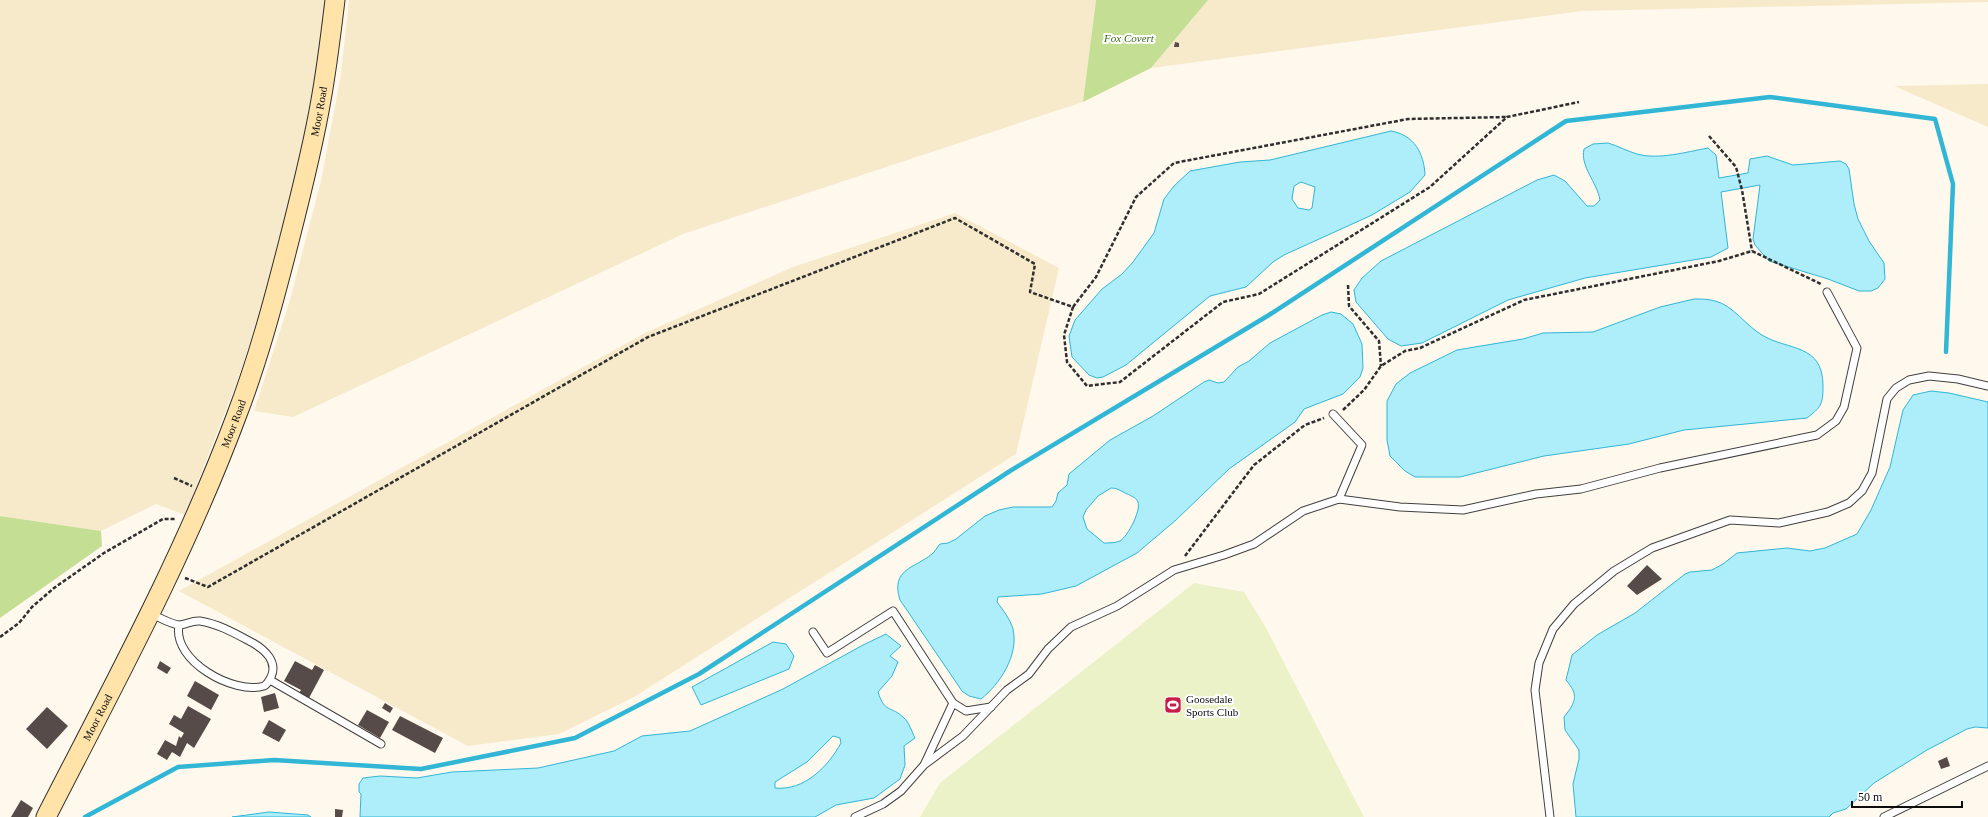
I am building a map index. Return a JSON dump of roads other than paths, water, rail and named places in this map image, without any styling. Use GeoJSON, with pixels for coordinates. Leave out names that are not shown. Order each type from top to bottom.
{"type":"FeatureCollection","features":[{"type":"Feature","properties":{"kind":"main road","name":"Moor Road"},"geometry":{"type":"LineString","coordinates":[[46,817],[170,572],[192,524],[236,417],[261,344],[278,287],[311,152],[322,98],[335,0]]}},
{"type":"Feature","properties":{"kind":"lane"},"geometry":{"type":"LineString","coordinates":[[855,817],[889,800],[901,791],[924,765],[963,736],[1007,690],[1028,674],[1048,650],[1071,627],[1117,606],[1174,570],[1254,544],[1303,511],[1339,499],[1400,507],[1463,510],[1536,494],[1581,489],[1660,468],[1817,435],[1836,421],[1844,407],[1857,348],[1827,292]]}},
{"type":"Feature","properties":{"kind":"lane"},"geometry":{"type":"LineString","coordinates":[[1550,817],[1535,690],[1539,663],[1553,629],[1574,604],[1614,571],[1652,548],[1730,520],[1779,522],[1828,512],[1849,503],[1862,491],[1872,473],[1888,399],[1896,388],[1909,380],[1928,376],[1958,379],[1988,386]]}},
{"type":"Feature","properties":{"kind":"lane"},"geometry":{"type":"LineString","coordinates":[[1333,414],[1362,445],[1339,499]]}},
{"type":"Feature","properties":{"kind":"lane"},"geometry":{"type":"LineString","coordinates":[[813,632],[827,653],[893,611],[953,703],[966,711],[991,707]]}},
{"type":"Feature","properties":{"kind":"lane"},"geometry":{"type":"LineString","coordinates":[[150,614],[180,625],[198,621],[207,623],[236,634],[268,654],[273,664],[273,672],[270,680],[266,685],[256,687],[242,685],[230,682],[201,669],[184,651],[179,639],[180,625]]}},
{"type":"Feature","properties":{"kind":"lane"},"geometry":{"type":"LineString","coordinates":[[270,680],[381,744]]}},
{"type":"Feature","properties":{"kind":"lane"},"geometry":{"type":"LineString","coordinates":[[924,765],[953,703]]}},
{"type":"Feature","properties":{"kind":"lane"},"geometry":{"type":"LineString","coordinates":[[1884,817],[1988,766]]}},
{"type":"Feature","properties":{"kind":"water"},"geometry":{"type":"Polygon","coordinates":[[[1391,131],[1406,136],[1416,146],[1420,152],[1425,175],[1410,192],[1372,215],[1284,255],[1273,262],[1246,287],[1210,296],[1126,365],[1103,377],[1097,378],[1089,375],[1072,357],[1069,336],[1075,320],[1102,289],[1122,274],[1133,262],[1154,233],[1164,199],[1174,186],[1190,171],[1240,162],[1270,160],[1391,131]],[[1301,182],[1294,186],[1292,199],[1298,208],[1309,210],[1312,208],[1315,187],[1301,182]]]}},
{"type":"Feature","properties":{"kind":"water"},"geometry":{"type":"Polygon","coordinates":[[[1608,143],[1645,156],[1672,155],[1708,148],[1716,155],[1719,178],[1748,173],[1750,159],[1767,156],[1793,165],[1840,161],[1846,164],[1849,169],[1854,204],[1858,219],[1869,241],[1884,263],[1885,279],[1878,288],[1871,291],[1859,291],[1828,279],[1769,261],[1755,245],[1753,239],[1760,185],[1721,192],[1728,248],[1711,257],[1585,278],[1508,300],[1422,343],[1401,346],[1388,339],[1356,302],[1354,290],[1362,278],[1381,261],[1537,180],[1554,175],[1565,181],[1587,206],[1594,206],[1600,200],[1596,187],[1584,162],[1584,149],[1593,144],[1608,143]]]}},
{"type":"Feature","properties":{"kind":"water"},"geometry":{"type":"Polygon","coordinates":[[[1694,299],[1710,300],[1722,303],[1734,311],[1762,335],[1802,350],[1811,355],[1817,362],[1821,372],[1823,386],[1822,402],[1818,408],[1807,418],[1684,430],[1629,444],[1544,456],[1460,477],[1415,477],[1405,471],[1390,456],[1387,440],[1387,401],[1396,384],[1410,373],[1457,350],[1523,339],[1543,333],[1593,332],[1660,307],[1694,299]]]}},
{"type":"Feature","properties":{"kind":"water"},"geometry":{"type":"Polygon","coordinates":[[[1331,312],[1341,314],[1353,324],[1362,344],[1363,368],[1360,377],[1343,394],[1304,409],[1295,422],[1229,469],[1176,520],[1137,553],[1076,586],[1042,594],[998,597],[997,602],[1004,611],[1013,629],[1014,639],[1011,659],[995,685],[981,699],[969,696],[962,691],[900,600],[898,582],[901,576],[932,554],[940,544],[948,543],[956,539],[985,516],[999,510],[1013,507],[1052,507],[1056,501],[1058,493],[1067,485],[1069,474],[1110,440],[1153,416],[1204,382],[1209,380],[1218,383],[1224,382],[1238,367],[1249,361],[1270,343],[1322,315],[1331,312]],[[1113,488],[1098,496],[1086,510],[1083,517],[1087,529],[1104,543],[1120,541],[1127,534],[1138,511],[1138,502],[1136,499],[1118,489],[1113,488]]]}},
{"type":"Feature","properties":{"kind":"water"},"geometry":{"type":"Polygon","coordinates":[[[1931,391],[1949,393],[1988,402],[1988,728],[1975,727],[1967,729],[1927,750],[1874,783],[1846,809],[1833,813],[1829,817],[1576,817],[1573,784],[1579,759],[1579,750],[1565,730],[1564,717],[1571,707],[1574,698],[1573,690],[1566,680],[1572,655],[1597,635],[1635,613],[1685,574],[1690,572],[1712,570],[1723,564],[1737,553],[1787,548],[1810,551],[1825,548],[1857,534],[1871,510],[1890,467],[1903,410],[1913,395],[1931,391]]]}},
{"type":"Feature","properties":{"kind":"water"},"geometry":{"type":"Polygon","coordinates":[[[886,634],[901,646],[890,656],[898,662],[892,676],[878,692],[883,704],[906,720],[915,738],[904,746],[905,765],[900,779],[874,798],[836,805],[815,817],[360,817],[361,794],[359,792],[359,784],[363,778],[380,776],[417,778],[452,772],[538,768],[614,751],[642,736],[690,731],[783,689],[886,634]],[[833,736],[807,762],[775,782],[775,788],[796,786],[814,776],[836,752],[841,743],[840,738],[833,736]]]}},
{"type":"Feature","properties":{"kind":"water"},"geometry":{"type":"Polygon","coordinates":[[[773,642],[786,644],[794,656],[789,669],[701,705],[692,687],[773,642]]]}},
{"type":"Feature","properties":{"kind":"water"},"geometry":{"type":"Polygon","coordinates":[[[269,812],[308,815],[311,817],[232,817],[269,812]]]}},
{"type":"Feature","properties":{"kind":"waterway"},"geometry":{"type":"LineString","coordinates":[[85,817],[178,767],[274,760],[421,769],[575,738],[699,674],[1010,471],[1269,315],[1566,121],[1770,97],[1935,119],[1953,184],[1946,352]]}},
{"type":"Feature","properties":{"kind":"place","name":"Goosedale Sports Club"},"geometry":{"type":"Point","coordinates":[1173,705]}},
{"type":"Feature","properties":{"kind":"park label","name":"Fox Covert"},"geometry":{"type":"Point","coordinates":[1129,38]}}]}
